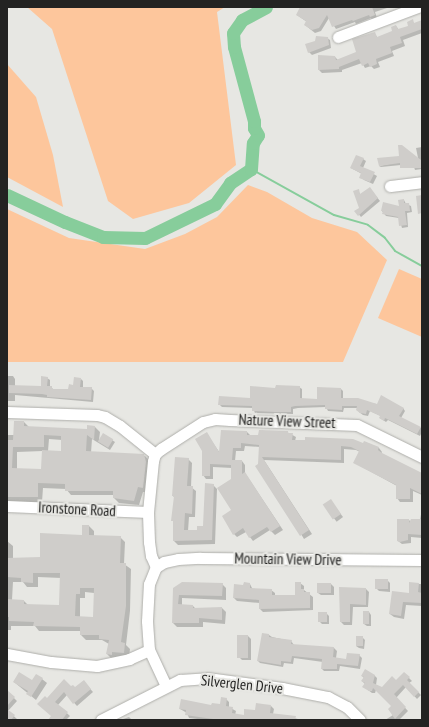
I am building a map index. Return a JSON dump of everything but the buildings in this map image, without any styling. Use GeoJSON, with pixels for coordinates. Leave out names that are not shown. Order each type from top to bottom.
{"type":"FeatureCollection","features":[{"type":"Feature","properties":{"kind":"street"},"geometry":{"type":"LineString","coordinates":[[338,37],[418,7]]}},
{"type":"Feature","properties":{"kind":"street"},"geometry":{"type":"LineString","coordinates":[[390,186],[422,182]]}},
{"type":"Feature","properties":{"kind":"street"},"geometry":{"type":"LineString","coordinates":[[7,412],[97,415],[104,417],[120,426],[155,454],[148,512],[151,556],[156,567],[149,584],[147,596],[149,650],[166,686]]}},
{"type":"Feature","properties":{"kind":"street","name":"Nature View Street"},"geometry":{"type":"LineString","coordinates":[[155,454],[195,426],[215,419],[352,424],[367,429],[422,457]]}},
{"type":"Feature","properties":{"kind":"street","name":"Ironstone Road"},"geometry":{"type":"LineString","coordinates":[[7,506],[148,512]]}},
{"type":"Feature","properties":{"kind":"street","name":"Mountain View Drive"},"geometry":{"type":"LineString","coordinates":[[156,567],[164,562],[178,559],[200,558],[422,560]]}},
{"type":"Feature","properties":{"kind":"street"},"geometry":{"type":"LineString","coordinates":[[7,654],[51,662],[97,666],[129,659],[149,650]]}},
{"type":"Feature","properties":{"kind":"street","name":"Silverglen Drive"},"geometry":{"type":"LineString","coordinates":[[101,720],[180,680],[207,678],[302,691],[328,697],[354,712],[360,720]]}},
{"type":"Feature","properties":{"kind":"shaded area"},"geometry":{"type":"Polygon","coordinates":[[[27,7],[225,7],[217,12],[236,165],[189,203],[133,219],[108,201],[52,29],[27,7]]]}},
{"type":"Feature","properties":{"kind":"shaded area"},"geometry":{"type":"Polygon","coordinates":[[[7,64],[36,97],[53,155],[63,207],[7,177],[7,64]]]}},
{"type":"Feature","properties":{"kind":"shaded area"},"geometry":{"type":"Polygon","coordinates":[[[248,185],[267,192],[312,218],[357,232],[387,260],[343,362],[7,362],[7,209],[69,238],[145,249],[185,234],[217,217],[248,185]]]}},
{"type":"Feature","properties":{"kind":"shaded area"},"geometry":{"type":"Polygon","coordinates":[[[399,269],[422,279],[422,337],[378,318],[399,269]]]}},
{"type":"Feature","properties":{"kind":"waterway"},"geometry":{"type":"LineString","coordinates":[[7,195],[65,222],[103,237],[145,238],[215,204],[230,183],[251,169],[253,143],[258,135],[254,128],[254,121],[234,47],[233,33],[242,20],[266,7]]}},
{"type":"Feature","properties":{"kind":"waterway"},"geometry":{"type":"LineString","coordinates":[[251,169],[334,215],[368,225],[385,238],[395,251],[422,266]]}}]}
